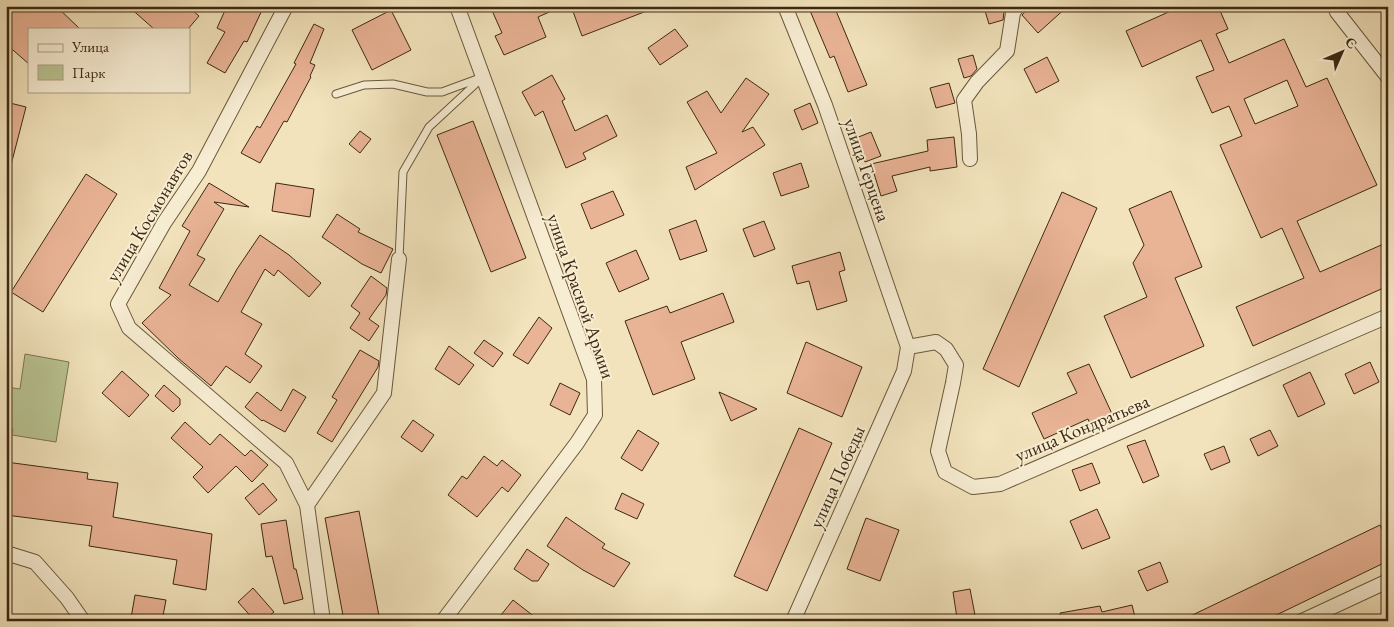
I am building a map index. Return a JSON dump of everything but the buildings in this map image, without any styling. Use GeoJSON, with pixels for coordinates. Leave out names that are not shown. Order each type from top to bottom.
{"type":"FeatureCollection","features":[{"type":"Feature","properties":{"kind":"street","name":"улица Космонавтов"},"geometry":{"type":"LineString","coordinates":[[286,6],[199,171],[164,223],[118,304],[129,328],[286,463],[307,505]]}},
{"type":"Feature","properties":{"kind":"street","name":"улица Красной Армии"},"geometry":{"type":"LineString","coordinates":[[442,621],[577,443],[595,415],[594,379],[456,6]]}},
{"type":"Feature","properties":{"kind":"street","name":"улица Герцена"},"geometry":{"type":"LineString","coordinates":[[785,6],[825,105],[908,347]]}},
{"type":"Feature","properties":{"kind":"street"},"geometry":{"type":"LineString","coordinates":[[970,159],[969,134],[964,100],[977,82],[1007,51],[1013,13],[1017,6]]}},
{"type":"Feature","properties":{"kind":"street"},"geometry":{"type":"LineString","coordinates":[[1336,6],[1338,12],[1388,77]]}},
{"type":"Feature","properties":{"kind":"street"},"geometry":{"type":"LineString","coordinates":[[323,621],[307,505],[384,393],[398,259]]}},
{"type":"Feature","properties":{"kind":"street","name":"улица Кондратьева"},"geometry":{"type":"LineString","coordinates":[[908,347],[936,342],[946,349],[956,365],[938,451],[945,472],[973,486],[1000,484],[1388,316]]}},
{"type":"Feature","properties":{"kind":"street","name":"улица Победы"},"geometry":{"type":"LineString","coordinates":[[793,621],[904,371],[908,347]]}},
{"type":"Feature","properties":{"kind":"street"},"geometry":{"type":"LineString","coordinates":[[6,553],[35,562],[67,598],[82,621]]}},
{"type":"Feature","properties":{"kind":"street"},"geometry":{"type":"LineString","coordinates":[[1302,621],[1388,581]]}},
{"type":"Feature","properties":{"kind":"lane"},"geometry":{"type":"LineString","coordinates":[[336,94],[364,85],[393,84],[427,92],[442,92],[483,77]]}},
{"type":"Feature","properties":{"kind":"lane"},"geometry":{"type":"LineString","coordinates":[[398,259],[403,172],[429,127],[483,77]]}},
{"type":"Feature","properties":{"kind":"green space"},"geometry":{"type":"Polygon","coordinates":[[[25,354],[69,362],[56,442],[12,435],[13,429],[6,428],[6,387],[20,389],[25,354]]]}}]}
